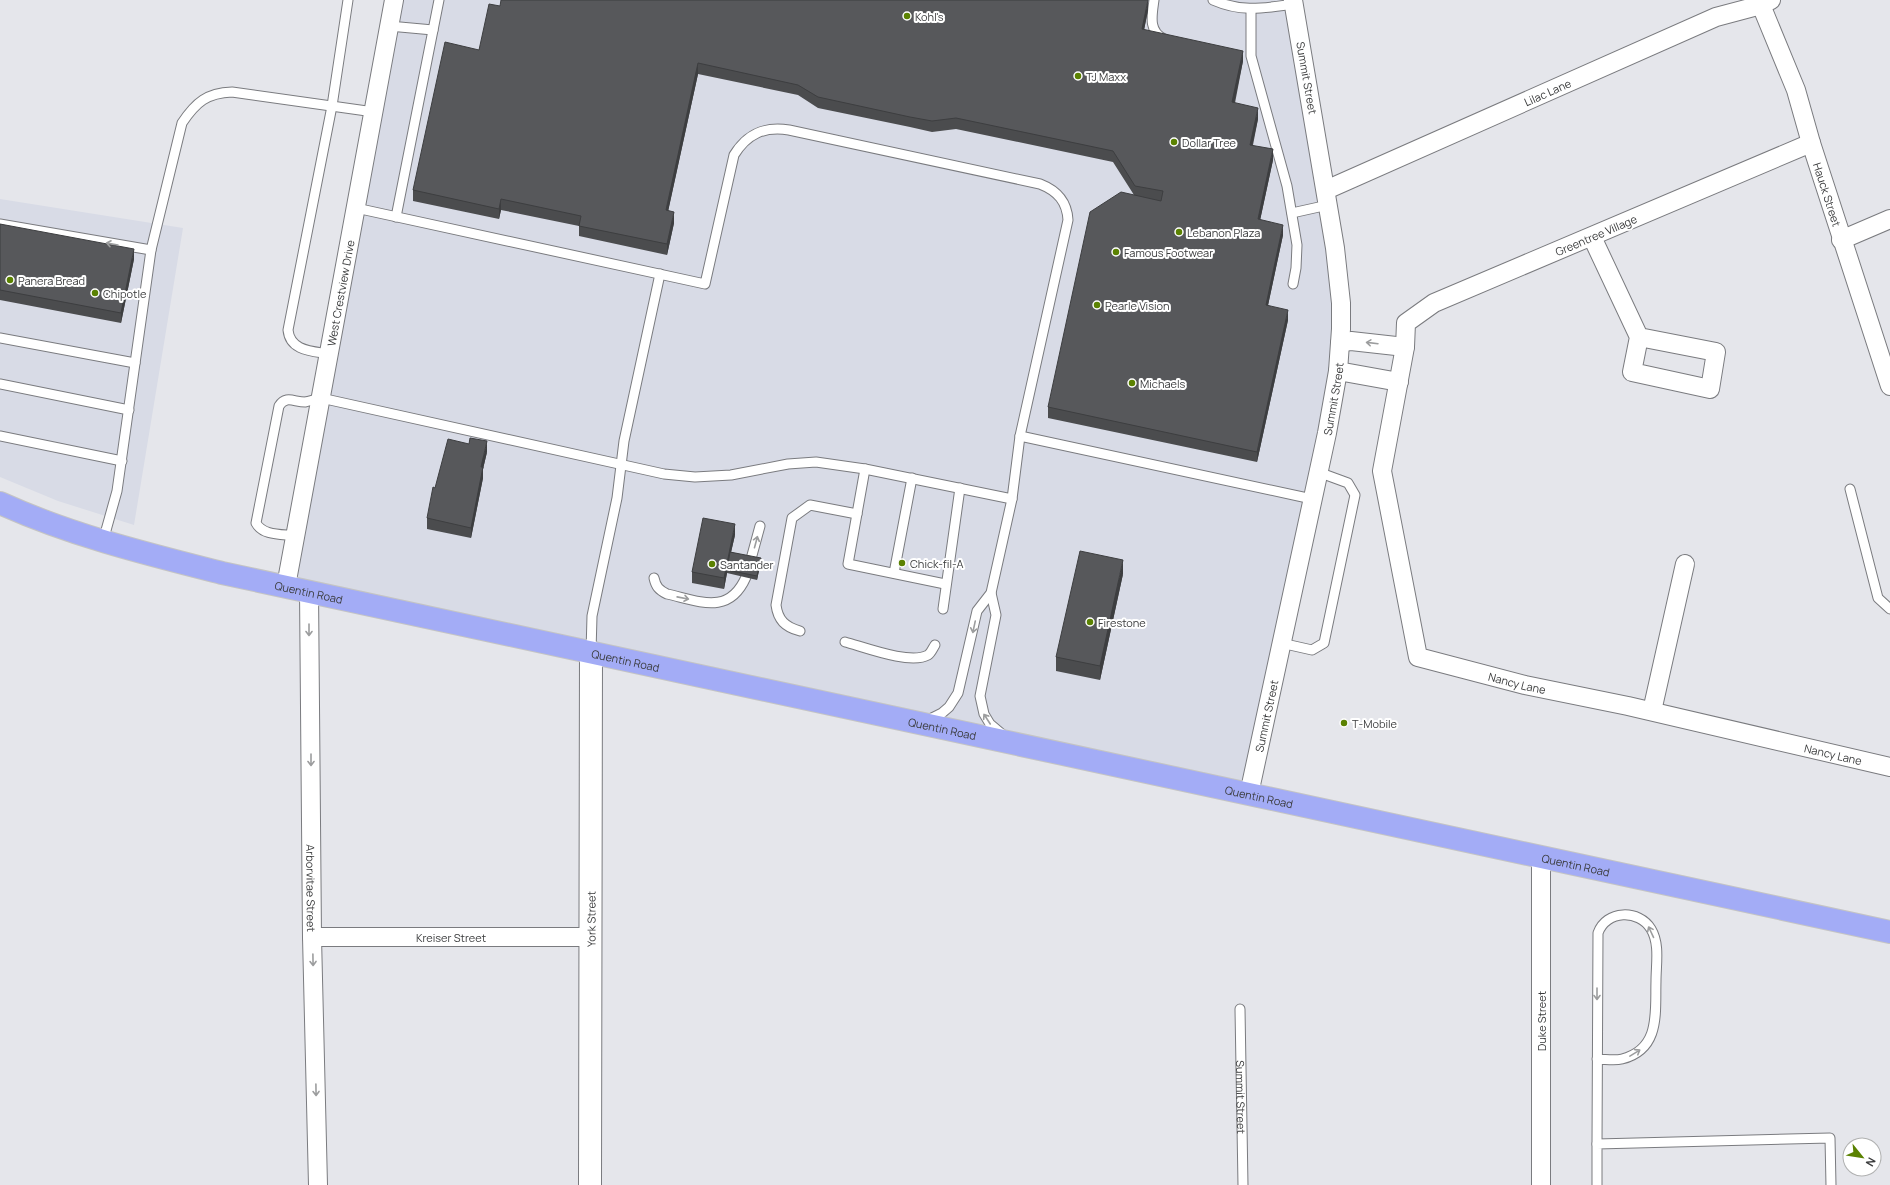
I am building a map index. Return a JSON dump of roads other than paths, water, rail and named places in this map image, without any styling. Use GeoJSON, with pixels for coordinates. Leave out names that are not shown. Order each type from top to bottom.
{"type":"FeatureCollection","features":[{"type":"Feature","properties":{"kind":"highway","name":"Quentin Road"},"geometry":{"type":"LineString","coordinates":[[0,503],[50,523],[103,541],[222,573],[1890,932]]}},
{"type":"Feature","properties":{"kind":"street","name":"West Crestview Drive"},"geometry":{"type":"LineString","coordinates":[[286,586],[394,0]]}},
{"type":"Feature","properties":{"kind":"street","name":"Summit Street"},"geometry":{"type":"LineString","coordinates":[[1249,794],[1318,472],[1338,371],[1341,329],[1338,275],[1327,198],[1294,2]]}},
{"type":"Feature","properties":{"kind":"street","name":"Lilac Lane"},"geometry":{"type":"LineString","coordinates":[[1327,198],[1716,17],[1766,2]]}},
{"type":"Feature","properties":{"kind":"street","name":"Hauck Street"},"geometry":{"type":"LineString","coordinates":[[1766,2],[1796,90],[1841,240],[1890,386]]}},
{"type":"Feature","properties":{"kind":"street","name":"Greentree Village"},"geometry":{"type":"LineString","coordinates":[[1398,382],[1404,347],[1406,323],[1434,303],[1811,144]]}},
{"type":"Feature","properties":{"kind":"street"},"geometry":{"type":"LineString","coordinates":[[1841,240],[1890,219]]}},
{"type":"Feature","properties":{"kind":"street"},"geometry":{"type":"LineString","coordinates":[[1592,237],[1639,337],[1632,372],[1710,389],[1716,352],[1639,337]]}},
{"type":"Feature","properties":{"kind":"street"},"geometry":{"type":"LineString","coordinates":[[1340,343],[1351,341],[1404,347]]}},
{"type":"Feature","properties":{"kind":"street"},"geometry":{"type":"LineString","coordinates":[[1338,371],[1398,382]]}},
{"type":"Feature","properties":{"kind":"street","name":"Nancy Lane"},"geometry":{"type":"LineString","coordinates":[[1398,382],[1382,470],[1418,656],[1526,685],[1652,712],[1890,767]]}},
{"type":"Feature","properties":{"kind":"street"},"geometry":{"type":"LineString","coordinates":[[1652,712],[1685,564]]}},
{"type":"Feature","properties":{"kind":"street","name":"Arborvitae Street"},"geometry":{"type":"LineString","coordinates":[[309,591],[312,937],[318,1185]]}},
{"type":"Feature","properties":{"kind":"street","name":"York Street"},"geometry":{"type":"LineString","coordinates":[[590,1185],[591,652]]}},
{"type":"Feature","properties":{"kind":"street","name":"Duke Street"},"geometry":{"type":"LineString","coordinates":[[1541,856],[1541,1185]]}},
{"type":"Feature","properties":{"kind":"street","name":"Kreiser Street"},"geometry":{"type":"LineString","coordinates":[[312,937],[591,937]]}},
{"type":"Feature","properties":{"kind":"lane"},"geometry":{"type":"LineString","coordinates":[[329,354],[303,349],[294,345],[289,338],[288,330],[332,106],[348,0]]}},
{"type":"Feature","properties":{"kind":"lane"},"geometry":{"type":"LineString","coordinates":[[396,217],[439,0]]}},
{"type":"Feature","properties":{"kind":"lane"},"geometry":{"type":"LineString","coordinates":[[1154,0],[1152,20],[1156,35],[1170,40]]}},
{"type":"Feature","properties":{"kind":"lane"},"geometry":{"type":"LineString","coordinates":[[1213,0],[1231,6],[1251,9],[1294,2]]}},
{"type":"Feature","properties":{"kind":"lane"},"geometry":{"type":"LineString","coordinates":[[1251,9],[1248,55],[1286,186],[1292,213],[1297,245],[1296,268],[1293,284]]}},
{"type":"Feature","properties":{"kind":"lane"},"geometry":{"type":"LineString","coordinates":[[390,26],[433,30]]}},
{"type":"Feature","properties":{"kind":"lane"},"geometry":{"type":"LineString","coordinates":[[103,541],[117,491],[122,461],[151,250],[182,123],[191,109],[204,99],[217,93],[232,92],[374,112]]}},
{"type":"Feature","properties":{"kind":"lane"},"geometry":{"type":"LineString","coordinates":[[356,208],[705,284],[734,155],[744,141],[751,135],[769,129],[789,130],[1049,187],[1062,199],[1066,206],[1068,220],[1020,436],[1012,499],[991,593],[996,615],[980,688],[980,706],[990,724],[1016,744]]}},
{"type":"Feature","properties":{"kind":"lane"},"geometry":{"type":"LineString","coordinates":[[1292,213],[1327,198]]}},
{"type":"Feature","properties":{"kind":"lane"},"geometry":{"type":"LineString","coordinates":[[0,224],[151,250]]}},
{"type":"Feature","properties":{"kind":"lane"},"geometry":{"type":"LineString","coordinates":[[591,652],[591,628],[594,603],[617,498],[624,441],[660,274]]}},
{"type":"Feature","properties":{"kind":"lane"},"geometry":{"type":"LineString","coordinates":[[0,338],[135,363]]}},
{"type":"Feature","properties":{"kind":"lane"},"geometry":{"type":"LineString","coordinates":[[0,384],[129,410]]}},
{"type":"Feature","properties":{"kind":"lane"},"geometry":{"type":"LineString","coordinates":[[296,536],[265,532],[259,529],[256,520],[279,406],[282,401],[287,399],[304,402],[321,398],[664,474],[695,477],[731,474],[802,462],[833,463],[865,468],[1012,499]]}},
{"type":"Feature","properties":{"kind":"lane"},"geometry":{"type":"LineString","coordinates":[[0,436],[122,461]]}},
{"type":"Feature","properties":{"kind":"lane"},"geometry":{"type":"LineString","coordinates":[[1020,436],[1312,499]]}},
{"type":"Feature","properties":{"kind":"lane"},"geometry":{"type":"LineString","coordinates":[[865,468],[848,564],[945,584]]}},
{"type":"Feature","properties":{"kind":"lane"},"geometry":{"type":"LineString","coordinates":[[1281,643],[1312,650],[1324,643],[1326,636],[1355,495],[1348,483],[1318,472]]}},
{"type":"Feature","properties":{"kind":"lane"},"geometry":{"type":"LineString","coordinates":[[894,574],[912,478]]}},
{"type":"Feature","properties":{"kind":"lane"},"geometry":{"type":"LineString","coordinates":[[942,608],[960,488]]}},
{"type":"Feature","properties":{"kind":"lane"},"geometry":{"type":"LineString","coordinates":[[1850,489],[1878,598],[1890,609]]}},
{"type":"Feature","properties":{"kind":"lane"},"geometry":{"type":"LineString","coordinates":[[800,632],[788,628],[778,617],[776,605],[792,518],[810,504],[857,514]]}},
{"type":"Feature","properties":{"kind":"lane"},"geometry":{"type":"LineString","coordinates":[[751,559],[760,526]]}},
{"type":"Feature","properties":{"kind":"lane"},"geometry":{"type":"LineString","coordinates":[[654,578],[655,584],[660,591],[667,594],[719,603],[731,598],[737,593],[746,577]]}},
{"type":"Feature","properties":{"kind":"lane"},"geometry":{"type":"LineString","coordinates":[[921,723],[942,713],[954,700],[961,684],[977,610],[991,593]]}},
{"type":"Feature","properties":{"kind":"lane"},"geometry":{"type":"LineString","coordinates":[[845,642],[898,657],[919,658],[929,654],[935,645]]}},
{"type":"Feature","properties":{"kind":"lane"},"geometry":{"type":"LineString","coordinates":[[1597,1059],[1620,1060],[1632,1055],[1643,1048],[1655,1028],[1656,946],[1652,930],[1646,923],[1631,916],[1614,916],[1608,919],[1603,922],[1598,934],[1597,1059],[1597,1185]]}},
{"type":"Feature","properties":{"kind":"lane","name":"Summit Street"},"geometry":{"type":"LineString","coordinates":[[1240,1009],[1243,1185]]}},
{"type":"Feature","properties":{"kind":"lane"},"geometry":{"type":"LineString","coordinates":[[1597,1144],[1830,1138],[1831,1185]]}},
{"type":"Feature","properties":{"kind":"place","name":"Kohl's"},"geometry":{"type":"Point","coordinates":[907,16]}},
{"type":"Feature","properties":{"kind":"place","name":"TJ Maxx"},"geometry":{"type":"Point","coordinates":[1078,76]}},
{"type":"Feature","properties":{"kind":"place","name":"Dollar Tree"},"geometry":{"type":"Point","coordinates":[1174,142]}},
{"type":"Feature","properties":{"kind":"place","name":"Lebanon Plaza"},"geometry":{"type":"Point","coordinates":[1179,232]}},
{"type":"Feature","properties":{"kind":"place","name":"Famous Footwear"},"geometry":{"type":"Point","coordinates":[1116,252]}},
{"type":"Feature","properties":{"kind":"place","name":"Panera Bread"},"geometry":{"type":"Point","coordinates":[10,280]}},
{"type":"Feature","properties":{"kind":"place","name":"Chipotle"},"geometry":{"type":"Point","coordinates":[95,293]}},
{"type":"Feature","properties":{"kind":"place","name":"Pearle Vision"},"geometry":{"type":"Point","coordinates":[1097,305]}},
{"type":"Feature","properties":{"kind":"place","name":"Michaels"},"geometry":{"type":"Point","coordinates":[1132,383]}},
{"type":"Feature","properties":{"kind":"place","name":"Chick-fil-A"},"geometry":{"type":"Point","coordinates":[902,563]}},
{"type":"Feature","properties":{"kind":"place","name":"Santander"},"geometry":{"type":"Point","coordinates":[712,564]}},
{"type":"Feature","properties":{"kind":"place","name":"Firestone"},"geometry":{"type":"Point","coordinates":[1090,622]}},
{"type":"Feature","properties":{"kind":"place","name":"T-Mobile"},"geometry":{"type":"Point","coordinates":[1344,723]}}]}
